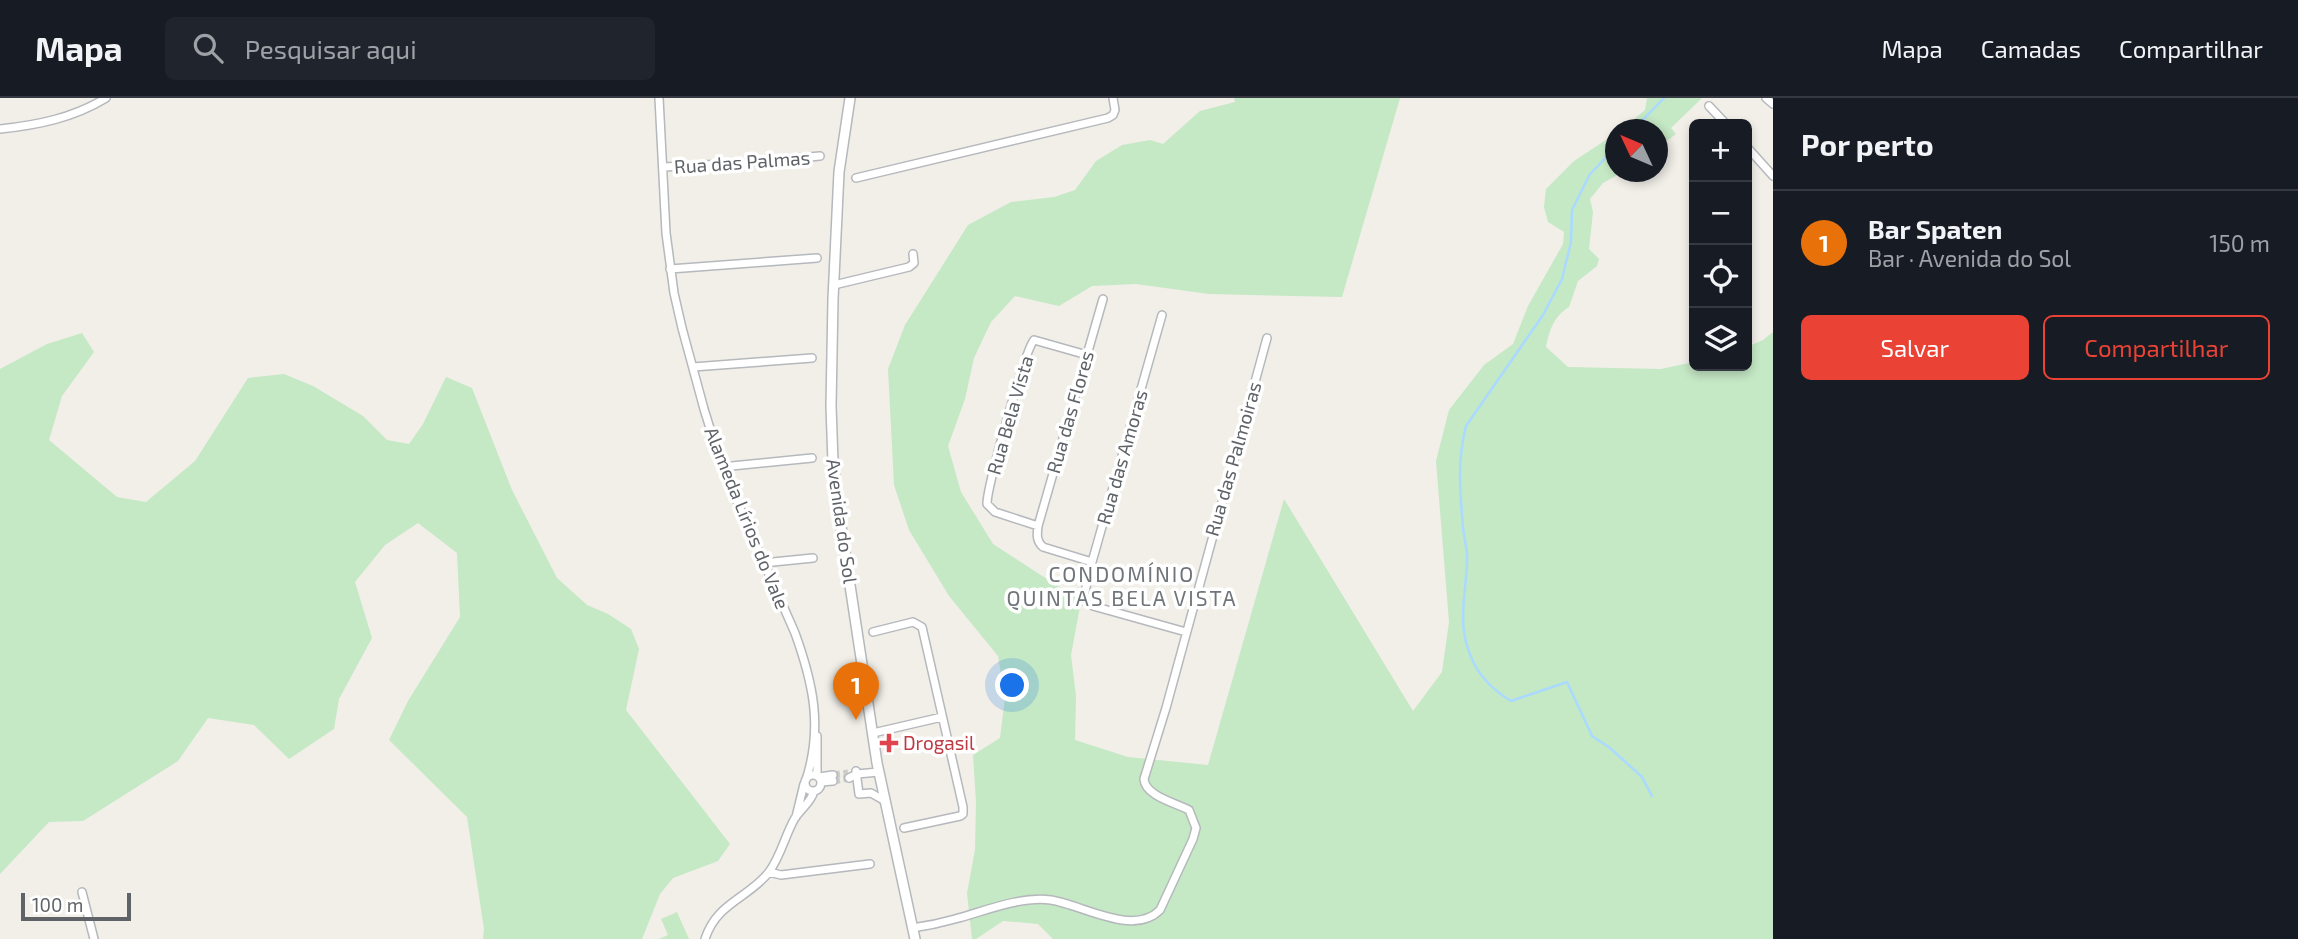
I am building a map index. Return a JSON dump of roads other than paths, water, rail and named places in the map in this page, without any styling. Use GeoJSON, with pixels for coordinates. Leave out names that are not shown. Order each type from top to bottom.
{"type":"FeatureCollection","features":[{"type":"Feature","properties":{"kind":"street"},"geometry":{"type":"LineString","coordinates":[[0,129],[54,121],[106,98]]}},
{"type":"Feature","properties":{"kind":"street","name":"Alameda Lírios do Vale"},"geometry":{"type":"LineString","coordinates":[[659,98],[666,233],[677,305],[722,467],[795,633],[804,659],[816,716],[811,762],[796,817]]}},
{"type":"Feature","properties":{"kind":"street","name":"Avenida do Sol"},"geometry":{"type":"LineString","coordinates":[[850,98],[839,172],[831,393],[833,462],[878,767],[915,939]]}},
{"type":"Feature","properties":{"kind":"street"},"geometry":{"type":"LineString","coordinates":[[856,178],[1113,115],[1113,98]]}},
{"type":"Feature","properties":{"kind":"street"},"geometry":{"type":"LineString","coordinates":[[1766,98],[1773,104]]}},
{"type":"Feature","properties":{"kind":"street"},"geometry":{"type":"LineString","coordinates":[[1709,106],[1721,119]]}},
{"type":"Feature","properties":{"kind":"street"},"geometry":{"type":"LineString","coordinates":[[1752,153],[1773,176]]}},
{"type":"Feature","properties":{"kind":"street","name":"Rua das Palmas"},"geometry":{"type":"LineString","coordinates":[[664,167],[820,156]]}},
{"type":"Feature","properties":{"kind":"street"},"geometry":{"type":"LineString","coordinates":[[834,285],[909,267],[914,263],[913,254]]}},
{"type":"Feature","properties":{"kind":"street"},"geometry":{"type":"LineString","coordinates":[[670,269],[817,258]]}},
{"type":"Feature","properties":{"kind":"street","name":"Rua das Flores"},"geometry":{"type":"LineString","coordinates":[[1038,526],[1103,299]]}},
{"type":"Feature","properties":{"kind":"street","name":"Rua das Amoras"},"geometry":{"type":"LineString","coordinates":[[1162,315],[1083,600],[1093,606],[1186,632]]}},
{"type":"Feature","properties":{"kind":"street","name":"Rua das Palmoiras"},"geometry":{"type":"LineString","coordinates":[[912,928],[1022,902],[1043,900],[1065,903],[1121,920],[1141,920],[1160,910],[1188,853],[1196,828],[1189,810],[1155,794],[1144,784],[1267,338]]}},
{"type":"Feature","properties":{"kind":"street","name":"Rua Bela Vista"},"geometry":{"type":"LineString","coordinates":[[1038,526],[995,512],[986,504],[1020,376],[1031,342],[1037,340],[1087,355]]}},
{"type":"Feature","properties":{"kind":"street"},"geometry":{"type":"LineString","coordinates":[[693,367],[811,358]]}},
{"type":"Feature","properties":{"kind":"street"},"geometry":{"type":"LineString","coordinates":[[722,467],[812,458]]}},
{"type":"Feature","properties":{"kind":"street"},"geometry":{"type":"LineString","coordinates":[[1038,526],[1037,540],[1043,547],[1092,562]]}},
{"type":"Feature","properties":{"kind":"street"},"geometry":{"type":"LineString","coordinates":[[763,563],[813,558]]}},
{"type":"Feature","properties":{"kind":"street"},"geometry":{"type":"LineString","coordinates":[[873,632],[914,622],[920,624],[963,814],[947,820],[904,828]]}},
{"type":"Feature","properties":{"kind":"street"},"geometry":{"type":"LineString","coordinates":[[873,733],[943,717]]}},
{"type":"Feature","properties":{"kind":"street","name":"Alameda Lírios do Vale"},"geometry":{"type":"LineString","coordinates":[[816,728],[819,778]]}},
{"type":"Feature","properties":{"kind":"street"},"geometry":{"type":"LineString","coordinates":[[859,792],[853,774],[873,766],[878,767]]}},
{"type":"Feature","properties":{"kind":"street"},"geometry":{"type":"LineString","coordinates":[[819,778],[819,789],[807,789],[805,781],[813,775],[833,778]]}},
{"type":"Feature","properties":{"kind":"street"},"geometry":{"type":"LineString","coordinates":[[859,792],[883,788]]}},
{"type":"Feature","properties":{"kind":"street"},"geometry":{"type":"LineString","coordinates":[[705,939],[713,921],[721,912],[769,872],[796,817],[813,797],[814,791]]}},
{"type":"Feature","properties":{"kind":"street"},"geometry":{"type":"LineString","coordinates":[[859,792],[871,793],[885,801]]}},
{"type":"Feature","properties":{"kind":"street"},"geometry":{"type":"LineString","coordinates":[[769,872],[781,875],[870,864]]}},
{"type":"Feature","properties":{"kind":"street"},"geometry":{"type":"LineString","coordinates":[[82,892],[94,939]]}},
{"type":"Feature","properties":{"kind":"waterway"},"geometry":{"type":"LineString","coordinates":[[1644,119],[1664,98]]}},
{"type":"Feature","properties":{"kind":"waterway"},"geometry":{"type":"LineString","coordinates":[[1605,158],[1590,174],[1572,210],[1571,242],[1562,279],[1543,315],[1466,426],[1460,476],[1467,553],[1463,625],[1468,649],[1479,672],[1490,685],[1511,701],[1567,682],[1592,736],[1610,748],[1642,777],[1652,796]]}},
{"type":"Feature","properties":{"kind":"tunnel"},"geometry":{"type":"LineString","coordinates":[[833,775],[848,773]]}},
{"type":"Feature","properties":{"kind":"tunnel"},"geometry":{"type":"LineString","coordinates":[[833,781],[849,778]]}},
{"type":"Feature","properties":{"kind":"place","name":"Bar Spaten"},"geometry":{"type":"Point","coordinates":[856,720]}},
{"type":"Feature","properties":{"kind":"place","name":"Drogasil"},"geometry":{"type":"Point","coordinates":[889,743]}},
{"type":"Feature","properties":{"kind":"district","name":"CONDOMÍNIO QUINTAS BELA VISTA"},"geometry":{"type":"Point","coordinates":[1122,587]}}]}
